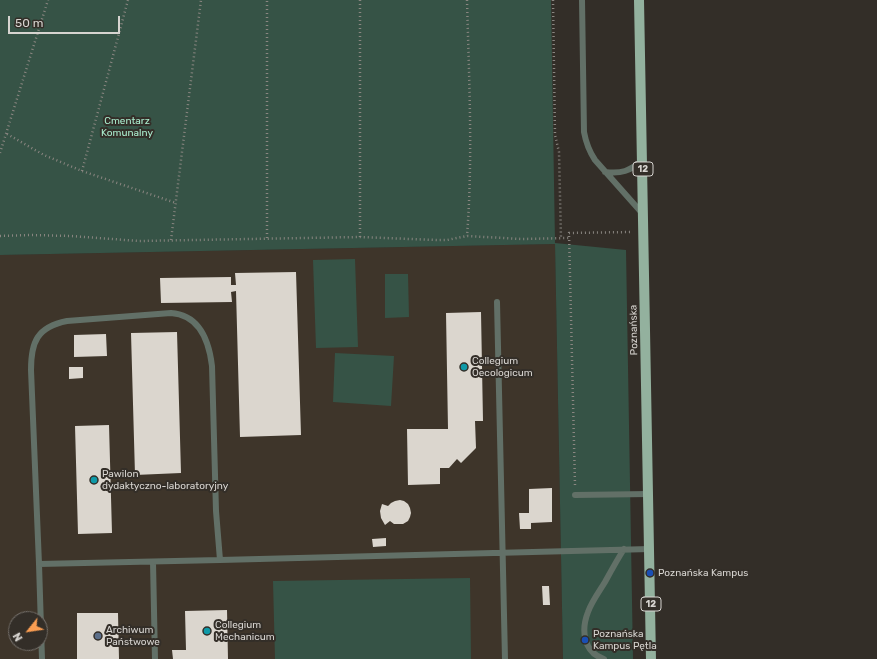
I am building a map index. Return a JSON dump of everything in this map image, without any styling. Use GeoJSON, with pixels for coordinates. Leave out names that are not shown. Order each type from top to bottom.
{"type":"FeatureCollection","features":[{"type":"Feature","properties":{"kind":"main road","name":"Poznańska"},"geometry":{"type":"LineString","coordinates":[[640,0],[652,659]]}},
{"type":"Feature","properties":{"kind":"lane"},"geometry":{"type":"LineString","coordinates":[[582,0],[584,132],[586,142],[589,151],[595,160],[643,214]]}},
{"type":"Feature","properties":{"kind":"lane"},"geometry":{"type":"LineString","coordinates":[[605,172],[616,173],[625,171],[642,161]]}},
{"type":"Feature","properties":{"kind":"lane"},"geometry":{"type":"LineString","coordinates":[[497,302],[505,659]]}},
{"type":"Feature","properties":{"kind":"lane"},"geometry":{"type":"LineString","coordinates":[[42,659],[31,370],[32,353],[36,339],[49,326],[67,321],[171,313],[184,315],[197,325],[208,344],[211,354],[216,511],[220,560]]}},
{"type":"Feature","properties":{"kind":"lane"},"geometry":{"type":"LineString","coordinates":[[575,496],[649,494]]}},
{"type":"Feature","properties":{"kind":"lane"},"geometry":{"type":"LineString","coordinates":[[604,659],[599,658],[592,653],[588,647],[584,631],[585,622],[593,602],[624,549]]}},
{"type":"Feature","properties":{"kind":"lane"},"geometry":{"type":"LineString","coordinates":[[39,564],[650,549]]}},
{"type":"Feature","properties":{"kind":"lane"},"geometry":{"type":"LineString","coordinates":[[153,562],[155,659]]}},
{"type":"Feature","properties":{"kind":"path"},"geometry":{"type":"LineString","coordinates":[[0,153],[48,0]]}},
{"type":"Feature","properties":{"kind":"path"},"geometry":{"type":"LineString","coordinates":[[82,171],[128,0]]}},
{"type":"Feature","properties":{"kind":"path"},"geometry":{"type":"LineString","coordinates":[[171,240],[201,0]]}},
{"type":"Feature","properties":{"kind":"path"},"geometry":{"type":"LineString","coordinates":[[267,0],[267,238]]}},
{"type":"Feature","properties":{"kind":"path"},"geometry":{"type":"LineString","coordinates":[[360,0],[360,236]]}},
{"type":"Feature","properties":{"kind":"path"},"geometry":{"type":"LineString","coordinates":[[467,0],[470,190],[467,236]]}},
{"type":"Feature","properties":{"kind":"path"},"geometry":{"type":"LineString","coordinates":[[553,0],[555,135],[559,152],[560,239]]}},
{"type":"Feature","properties":{"kind":"path"},"geometry":{"type":"LineString","coordinates":[[7,134],[44,155],[82,171],[176,203]]}},
{"type":"Feature","properties":{"kind":"path"},"geometry":{"type":"LineString","coordinates":[[575,496],[569,233],[644,232]]}},
{"type":"Feature","properties":{"kind":"path"},"geometry":{"type":"LineString","coordinates":[[0,236],[71,236],[139,241],[360,236],[436,240],[447,240],[467,236],[522,239],[569,238]]}},
{"type":"Feature","properties":{"kind":"shaded area"},"geometry":{"type":"Polygon","coordinates":[[[555,244],[563,659],[0,659],[0,255],[555,244]]]}},
{"type":"Feature","properties":{"kind":"green space","name":"Cmentarz Komunalny"},"geometry":{"type":"Polygon","coordinates":[[[0,0],[551,0],[555,243],[626,250],[633,659],[563,659],[555,244],[0,255],[0,0]]]}},
{"type":"Feature","properties":{"kind":"green space"},"geometry":{"type":"Polygon","coordinates":[[[355,259],[358,347],[316,348],[313,260],[355,259]]]}},
{"type":"Feature","properties":{"kind":"green space"},"geometry":{"type":"Polygon","coordinates":[[[385,274],[408,274],[409,317],[385,318],[385,274]]]}},
{"type":"Feature","properties":{"kind":"green space"},"geometry":{"type":"Polygon","coordinates":[[[335,353],[394,356],[391,406],[333,402],[335,353]]]}},
{"type":"Feature","properties":{"kind":"green space"},"geometry":{"type":"Polygon","coordinates":[[[470,578],[471,659],[275,659],[273,581],[470,578]]]}},
{"type":"Feature","properties":{"kind":"building"},"geometry":{"type":"Polygon","coordinates":[[[296,272],[301,435],[240,437],[236,291],[231,292],[232,302],[161,303],[160,278],[231,277],[231,285],[236,285],[235,273],[296,272]]]}},
{"type":"Feature","properties":{"kind":"building","name":"Collegium Oecologicum"},"geometry":{"type":"Polygon","coordinates":[[[481,312],[483,421],[475,421],[476,448],[461,463],[457,459],[449,468],[440,468],[440,484],[408,485],[407,429],[448,429],[446,313],[481,312]]]}},
{"type":"Feature","properties":{"kind":"building"},"geometry":{"type":"Polygon","coordinates":[[[177,332],[181,473],[135,475],[131,333],[177,332]]]}},
{"type":"Feature","properties":{"kind":"building"},"geometry":{"type":"Polygon","coordinates":[[[106,334],[107,356],[74,357],[74,335],[106,334]]]}},
{"type":"Feature","properties":{"kind":"building"},"geometry":{"type":"Polygon","coordinates":[[[69,367],[83,367],[83,378],[69,379],[69,367]]]}},
{"type":"Feature","properties":{"kind":"building","name":"Pawilon dydaktyczno-laboratoryjny"},"geometry":{"type":"Polygon","coordinates":[[[109,425],[112,533],[78,534],[75,426],[109,425]]]}},
{"type":"Feature","properties":{"kind":"building"},"geometry":{"type":"Polygon","coordinates":[[[552,488],[552,522],[531,523],[531,529],[520,529],[519,513],[529,513],[529,489],[552,488]]]}},
{"type":"Feature","properties":{"kind":"building"},"geometry":{"type":"Polygon","coordinates":[[[400,500],[408,504],[410,508],[411,513],[408,521],[403,524],[394,524],[390,521],[385,525],[381,518],[380,511],[382,504],[388,506],[395,501],[400,500]]]}},
{"type":"Feature","properties":{"kind":"building"},"geometry":{"type":"Polygon","coordinates":[[[386,538],[386,546],[373,547],[372,539],[386,538]]]}},
{"type":"Feature","properties":{"kind":"building"},"geometry":{"type":"Polygon","coordinates":[[[542,586],[549,586],[550,605],[543,605],[542,586]]]}},
{"type":"Feature","properties":{"kind":"building","name":"Collegium Mechanicum"},"geometry":{"type":"Polygon","coordinates":[[[227,610],[228,659],[173,659],[172,650],[186,650],[185,611],[227,610]]]}},
{"type":"Feature","properties":{"kind":"building","name":"Archiwum Państwowe"},"geometry":{"type":"Polygon","coordinates":[[[77,613],[118,613],[119,659],[77,659],[77,613]]]}},
{"type":"Feature","properties":{"kind":"place","name":"Collegium Oecologicum"},"geometry":{"type":"Point","coordinates":[464,367]}},
{"type":"Feature","properties":{"kind":"place","name":"Pawilon dydaktyczno-laboratoryjny"},"geometry":{"type":"Point","coordinates":[94,480]}},
{"type":"Feature","properties":{"kind":"place","name":"Poznańska Kampus"},"geometry":{"type":"Point","coordinates":[650,573]}},
{"type":"Feature","properties":{"kind":"place","name":"Collegium Mechanicum"},"geometry":{"type":"Point","coordinates":[207,631]}},
{"type":"Feature","properties":{"kind":"place","name":"Archiwum Państwowe"},"geometry":{"type":"Point","coordinates":[98,636]}},
{"type":"Feature","properties":{"kind":"place","name":"Poznańska Kampus Pętla"},"geometry":{"type":"Point","coordinates":[585,640]}}]}
